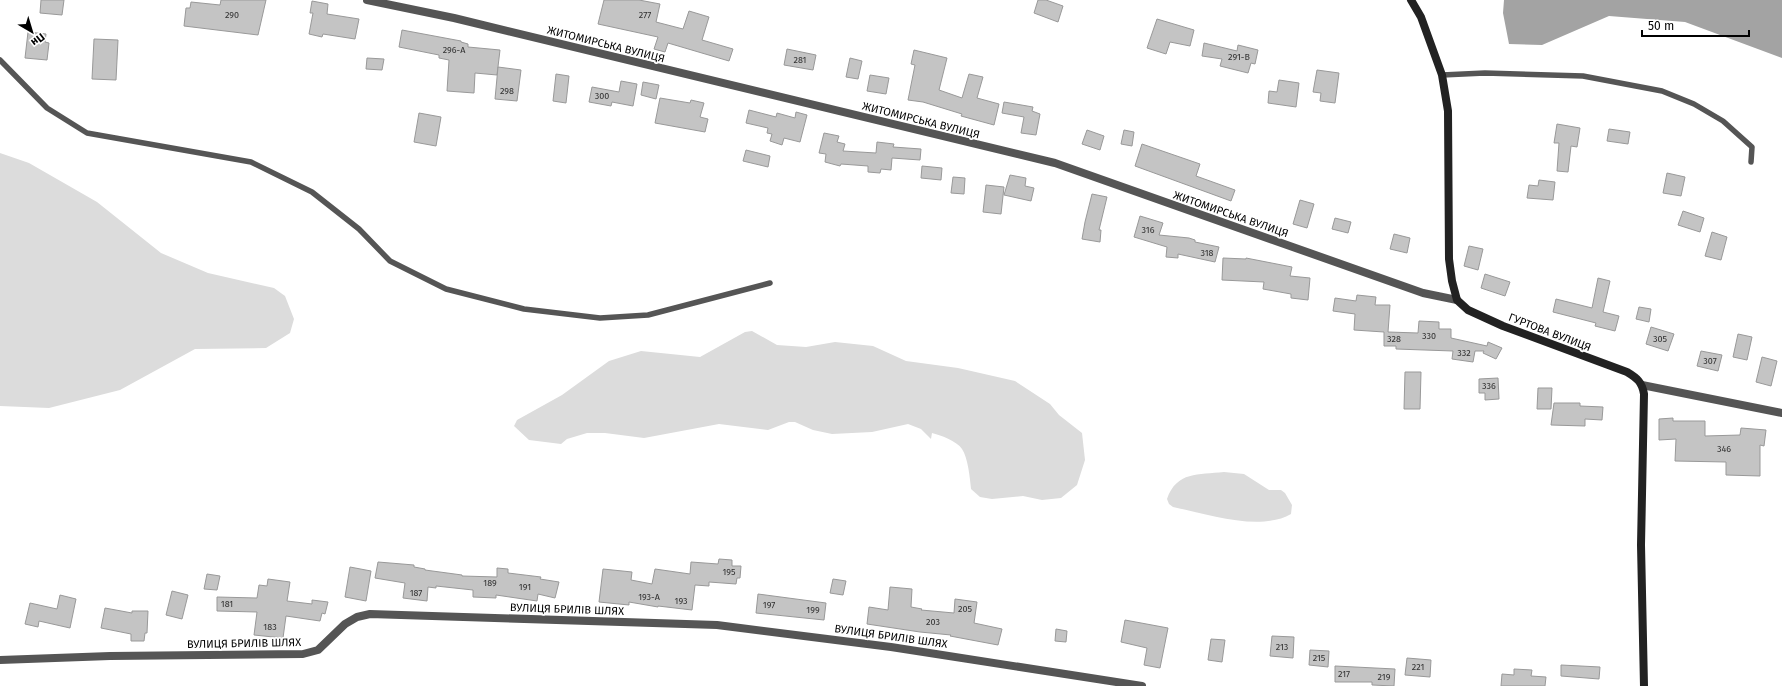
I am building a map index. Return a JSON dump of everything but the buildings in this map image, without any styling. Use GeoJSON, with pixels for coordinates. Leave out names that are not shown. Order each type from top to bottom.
{"type":"FeatureCollection","features":[{"type":"Feature","properties":{"kind":"street","name":"ЖИТОМИРСЬКА ВУЛИЦЯ"},"geometry":{"type":"LineString","coordinates":[[367,0],[454,18],[1055,163],[1423,293],[1457,300]]}},
{"type":"Feature","properties":{"kind":"street"},"geometry":{"type":"LineString","coordinates":[[1410,0],[1420,17],[1442,75],[1448,111],[1449,259],[1452,281],[1457,300]]}},
{"type":"Feature","properties":{"kind":"street","name":"ГУРТОВА ВУЛИЦЯ"},"geometry":{"type":"LineString","coordinates":[[1457,300],[1468,310],[1497,323],[1627,372],[1637,378],[1642,385]]}},
{"type":"Feature","properties":{"kind":"street"},"geometry":{"type":"LineString","coordinates":[[1644,686],[1641,545],[1644,394],[1642,385],[1782,412]]}},
{"type":"Feature","properties":{"kind":"street","name":"ВУЛИЦЯ БРИЛІВ ШЛЯХ"},"geometry":{"type":"LineString","coordinates":[[0,660],[110,656],[303,654],[318,650],[345,624],[357,617],[370,614],[717,624],[899,648],[1142,686]]}},
{"type":"Feature","properties":{"kind":"lane"},"geometry":{"type":"LineString","coordinates":[[0,60],[47,108],[88,133],[251,162],[312,192],[359,229],[390,260],[446,289],[524,309],[600,318],[648,315],[770,283]]}},
{"type":"Feature","properties":{"kind":"lane"},"geometry":{"type":"LineString","coordinates":[[1442,75],[1485,73],[1583,76],[1662,90],[1694,104],[1723,121],[1752,147],[1751,162]]}},
{"type":"Feature","properties":{"kind":"shaded area"},"geometry":{"type":"Polygon","coordinates":[[[1504,0],[1782,0],[1782,58],[1685,22],[1609,16],[1542,45],[1509,44],[1503,13],[1504,0]]]}},
{"type":"Feature","properties":{"kind":"shaded area"},"geometry":{"type":"Polygon","coordinates":[[[0,153],[29,163],[97,202],[161,253],[208,273],[274,288],[285,296],[294,319],[290,333],[266,348],[195,349],[120,390],[49,408],[0,406],[0,153]]]}},
{"type":"Feature","properties":{"kind":"shaded area"},"geometry":{"type":"Polygon","coordinates":[[[752,331],[777,345],[806,347],[835,342],[873,346],[906,361],[958,368],[1015,381],[1050,404],[1059,415],[1082,433],[1085,460],[1077,485],[1061,498],[1042,500],[1023,496],[992,499],[980,497],[971,489],[967,463],[960,446],[948,439],[932,433],[931,439],[921,429],[908,424],[872,432],[832,434],[813,430],[795,422],[789,422],[768,430],[719,424],[644,438],[605,433],[587,433],[567,439],[561,444],[529,440],[514,426],[517,420],[562,395],[609,361],[641,351],[700,357],[745,332],[752,331]]]}},
{"type":"Feature","properties":{"kind":"shaded area"},"geometry":{"type":"Polygon","coordinates":[[[1224,472],[1244,474],[1269,490],[1281,490],[1285,493],[1292,505],[1291,514],[1278,519],[1249,522],[1217,517],[1173,507],[1169,504],[1167,499],[1176,483],[1197,474],[1224,472]]]}}]}
